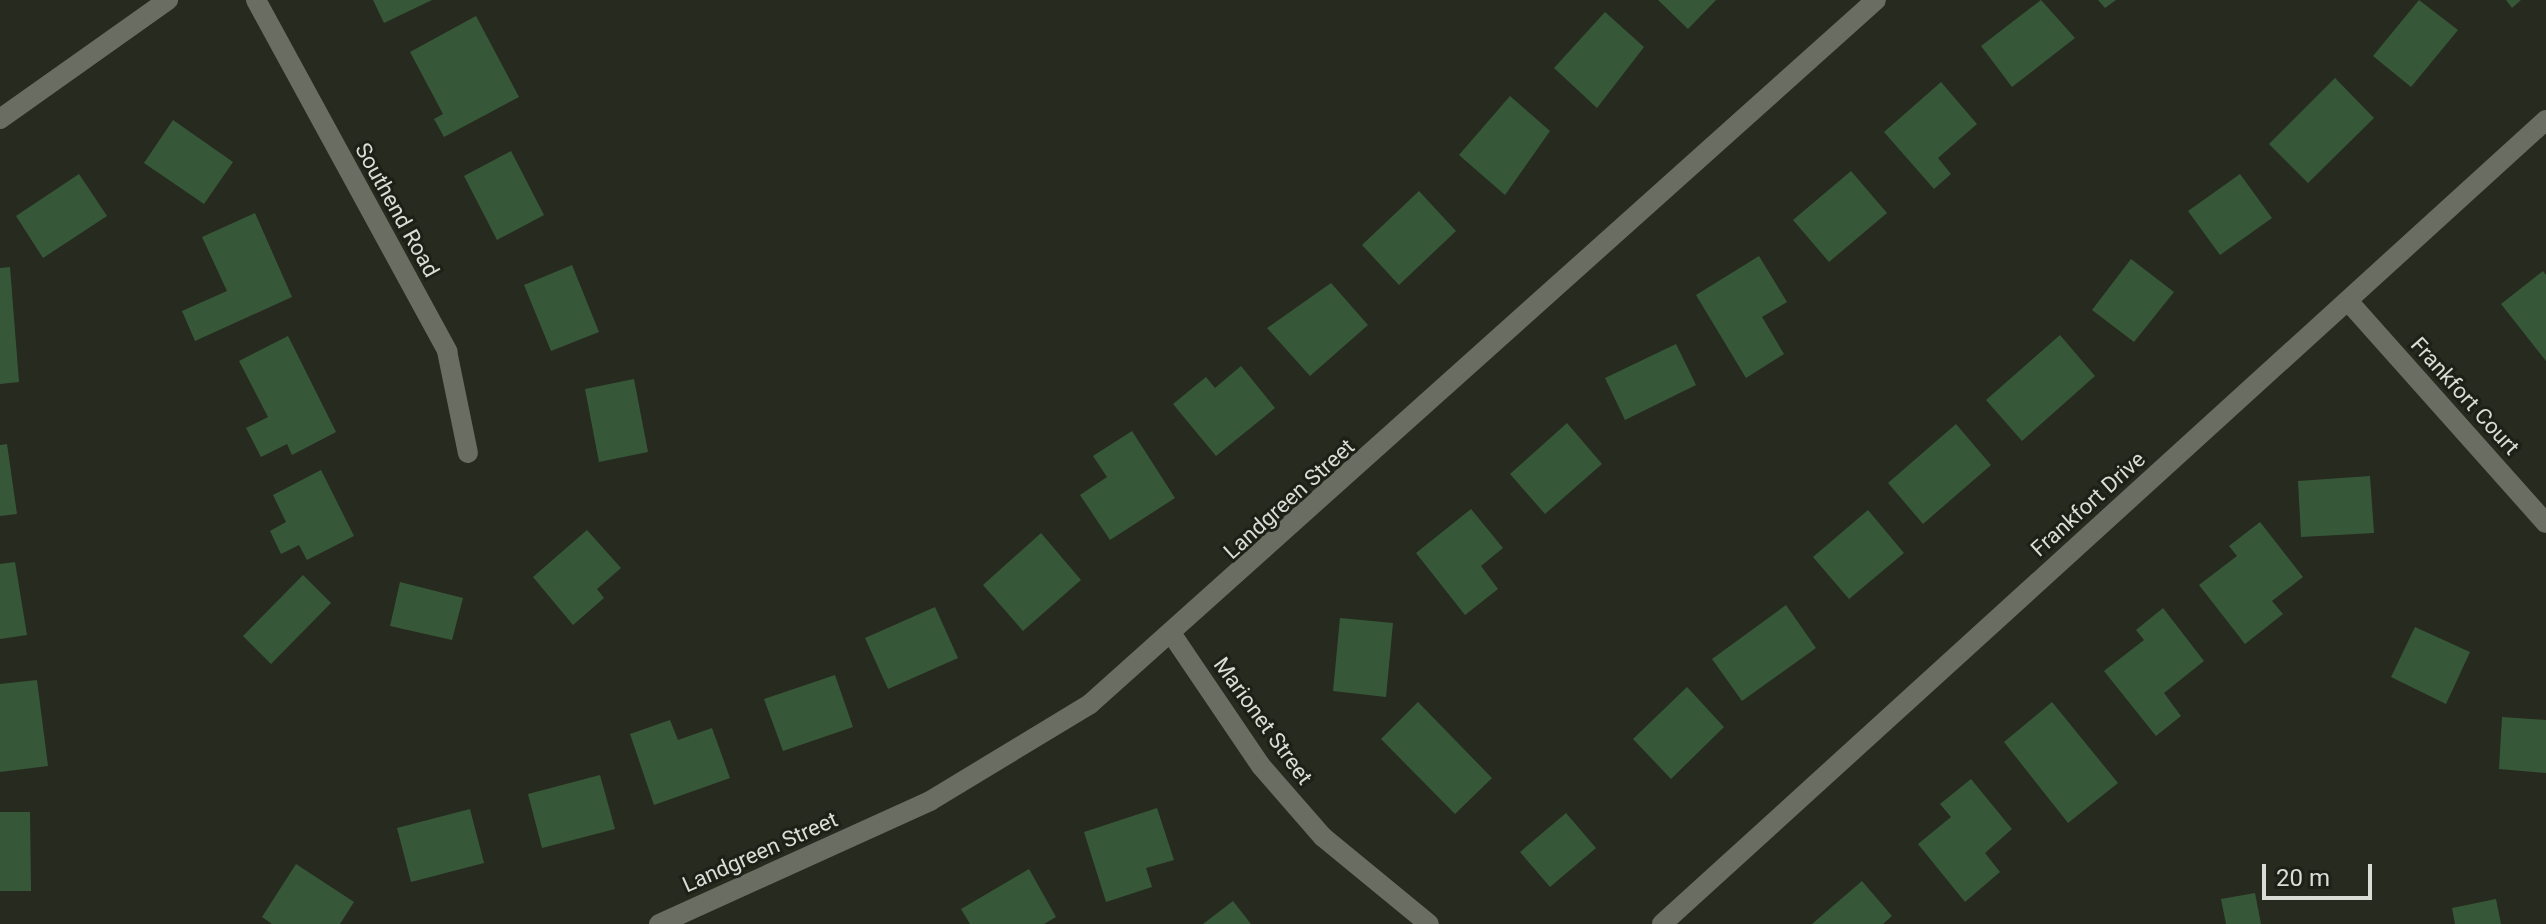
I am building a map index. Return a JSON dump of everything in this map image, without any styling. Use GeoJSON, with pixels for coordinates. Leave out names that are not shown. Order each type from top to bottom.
{"type":"FeatureCollection","features":[{"type":"Feature","properties":{"kind":"street"},"geometry":{"type":"LineString","coordinates":[[0,119],[168,0]]}},
{"type":"Feature","properties":{"kind":"street","name":"Southend Road"},"geometry":{"type":"LineString","coordinates":[[256,0],[447,351],[468,453]]}},
{"type":"Feature","properties":{"kind":"street","name":"Landgreen Street"},"geometry":{"type":"LineString","coordinates":[[659,924],[930,801],[1090,704],[1173,636],[1876,0]]}},
{"type":"Feature","properties":{"kind":"street","name":"Frankfort Drive"},"geometry":{"type":"LineString","coordinates":[[1662,924],[2546,120]]}},
{"type":"Feature","properties":{"kind":"street","name":"Frankfort Court"},"geometry":{"type":"LineString","coordinates":[[2348,301],[2546,523]]}},
{"type":"Feature","properties":{"kind":"street","name":"Marionet Street"},"geometry":{"type":"LineString","coordinates":[[1173,636],[1261,766],[1323,837],[1429,924]]}},
{"type":"Feature","properties":{"kind":"building"},"geometry":{"type":"Polygon","coordinates":[[[373,0],[432,0],[384,23],[373,0]]]}},
{"type":"Feature","properties":{"kind":"building"},"geometry":{"type":"Polygon","coordinates":[[[1658,0],[1716,0],[1688,29],[1658,0]]]}},
{"type":"Feature","properties":{"kind":"building"},"geometry":{"type":"Polygon","coordinates":[[[2041,0],[2075,38],[2012,87],[1981,46],[2041,0]]]}},
{"type":"Feature","properties":{"kind":"building"},"geometry":{"type":"Polygon","coordinates":[[[2098,0],[2116,0],[2105,8],[2098,0]]]}},
{"type":"Feature","properties":{"kind":"building"},"geometry":{"type":"Polygon","coordinates":[[[2419,0],[2458,30],[2411,87],[2373,56],[2419,0]]]}},
{"type":"Feature","properties":{"kind":"building"},"geometry":{"type":"Polygon","coordinates":[[[2506,0],[2521,0],[2512,8],[2506,0]]]}},
{"type":"Feature","properties":{"kind":"building"},"geometry":{"type":"Polygon","coordinates":[[[1605,12],[1644,47],[1597,108],[1554,68],[1605,12]]]}},
{"type":"Feature","properties":{"kind":"building"},"geometry":{"type":"Polygon","coordinates":[[[476,16],[519,97],[444,137],[434,119],[443,114],[410,52],[476,16]]]}},
{"type":"Feature","properties":{"kind":"building"},"geometry":{"type":"Polygon","coordinates":[[[2335,78],[2374,118],[2308,183],[2269,144],[2335,78]]]}},
{"type":"Feature","properties":{"kind":"building"},"geometry":{"type":"Polygon","coordinates":[[[1941,82],[1977,124],[1938,158],[1951,174],[1934,189],[1884,132],[1941,82]]]}},
{"type":"Feature","properties":{"kind":"building"},"geometry":{"type":"Polygon","coordinates":[[[1510,96],[1550,131],[1505,195],[1459,155],[1510,96]]]}},
{"type":"Feature","properties":{"kind":"building"},"geometry":{"type":"Polygon","coordinates":[[[173,120],[233,162],[204,204],[144,163],[173,120]]]}},
{"type":"Feature","properties":{"kind":"building"},"geometry":{"type":"Polygon","coordinates":[[[511,151],[544,215],[497,240],[464,176],[511,151]]]}},
{"type":"Feature","properties":{"kind":"building"},"geometry":{"type":"Polygon","coordinates":[[[1851,171],[1887,213],[1829,262],[1793,220],[1851,171]]]}},
{"type":"Feature","properties":{"kind":"building"},"geometry":{"type":"Polygon","coordinates":[[[79,174],[107,216],[43,258],[16,216],[79,174]]]}},
{"type":"Feature","properties":{"kind":"building"},"geometry":{"type":"Polygon","coordinates":[[[2240,174],[2272,218],[2220,255],[2188,211],[2240,174]]]}},
{"type":"Feature","properties":{"kind":"building"},"geometry":{"type":"Polygon","coordinates":[[[1419,191],[1456,231],[1399,285],[1362,245],[1419,191]]]}},
{"type":"Feature","properties":{"kind":"building"},"geometry":{"type":"Polygon","coordinates":[[[255,213],[292,297],[195,341],[182,311],[227,291],[202,237],[255,213]]]}},
{"type":"Feature","properties":{"kind":"building"},"geometry":{"type":"Polygon","coordinates":[[[1759,256],[1787,302],[1762,317],[1784,354],[1746,378],[1696,295],[1759,256]]]}},
{"type":"Feature","properties":{"kind":"building"},"geometry":{"type":"Polygon","coordinates":[[[2131,259],[2174,292],[2134,342],[2092,310],[2131,259]]]}},
{"type":"Feature","properties":{"kind":"building"},"geometry":{"type":"Polygon","coordinates":[[[572,265],[599,332],[551,351],[524,285],[572,265]]]}},
{"type":"Feature","properties":{"kind":"building"},"geometry":{"type":"Polygon","coordinates":[[[10,267],[19,382],[0,384],[0,268],[10,267]]]}},
{"type":"Feature","properties":{"kind":"building"},"geometry":{"type":"Polygon","coordinates":[[[2543,271],[2546,275],[2546,361],[2501,304],[2543,271]]]}},
{"type":"Feature","properties":{"kind":"building"},"geometry":{"type":"Polygon","coordinates":[[[1331,283],[1368,325],[1310,376],[1267,328],[1331,283]]]}},
{"type":"Feature","properties":{"kind":"building"},"geometry":{"type":"Polygon","coordinates":[[[2060,335],[2095,376],[2022,441],[1986,400],[2060,335]]]}},
{"type":"Feature","properties":{"kind":"building"},"geometry":{"type":"Polygon","coordinates":[[[288,336],[336,432],[292,455],[287,444],[261,457],[246,428],[268,417],[239,361],[288,336]]]}},
{"type":"Feature","properties":{"kind":"building"},"geometry":{"type":"Polygon","coordinates":[[[1676,344],[1696,385],[1625,420],[1605,378],[1676,344]]]}},
{"type":"Feature","properties":{"kind":"building"},"geometry":{"type":"Polygon","coordinates":[[[1241,366],[1275,408],[1216,456],[1173,404],[1206,377],[1215,388],[1241,366]]]}},
{"type":"Feature","properties":{"kind":"building"},"geometry":{"type":"Polygon","coordinates":[[[634,379],[648,452],[599,462],[585,389],[634,379]]]}},
{"type":"Feature","properties":{"kind":"building"},"geometry":{"type":"Polygon","coordinates":[[[1567,423],[1602,464],[1545,514],[1510,474],[1567,423]]]}},
{"type":"Feature","properties":{"kind":"building"},"geometry":{"type":"Polygon","coordinates":[[[1956,424],[1991,465],[1923,524],[1888,483],[1956,424]]]}},
{"type":"Feature","properties":{"kind":"building"},"geometry":{"type":"Polygon","coordinates":[[[1132,431],[1175,498],[1110,540],[1080,495],[1107,477],[1093,456],[1132,431]]]}},
{"type":"Feature","properties":{"kind":"building"},"geometry":{"type":"Polygon","coordinates":[[[7,444],[17,514],[0,516],[0,445],[7,444]]]}},
{"type":"Feature","properties":{"kind":"building"},"geometry":{"type":"Polygon","coordinates":[[[321,470],[354,536],[307,560],[299,545],[281,554],[270,531],[286,522],[273,495],[321,470]]]}},
{"type":"Feature","properties":{"kind":"building"},"geometry":{"type":"Polygon","coordinates":[[[2370,476],[2374,533],[2301,537],[2298,481],[2370,476]]]}},
{"type":"Feature","properties":{"kind":"building"},"geometry":{"type":"Polygon","coordinates":[[[1471,509],[1503,548],[1481,566],[1498,589],[1465,615],[1416,553],[1471,509]]]}},
{"type":"Feature","properties":{"kind":"building"},"geometry":{"type":"Polygon","coordinates":[[[1868,510],[1904,553],[1849,599],[1813,557],[1868,510]]]}},
{"type":"Feature","properties":{"kind":"building"},"geometry":{"type":"Polygon","coordinates":[[[2260,522],[2303,577],[2272,601],[2283,614],[2245,644],[2199,585],[2237,556],[2229,546],[2260,522]]]}},
{"type":"Feature","properties":{"kind":"building"},"geometry":{"type":"Polygon","coordinates":[[[587,530],[621,568],[597,589],[604,598],[573,625],[533,577],[587,530]]]}},
{"type":"Feature","properties":{"kind":"building"},"geometry":{"type":"Polygon","coordinates":[[[1041,533],[1081,580],[1023,631],[983,585],[1041,533]]]}},
{"type":"Feature","properties":{"kind":"building"},"geometry":{"type":"Polygon","coordinates":[[[15,562],[27,635],[0,639],[0,564],[15,562]]]}},
{"type":"Feature","properties":{"kind":"building"},"geometry":{"type":"Polygon","coordinates":[[[303,575],[331,603],[271,664],[243,636],[303,575]]]}},
{"type":"Feature","properties":{"kind":"building"},"geometry":{"type":"Polygon","coordinates":[[[400,582],[463,598],[452,640],[390,626],[400,582]]]}},
{"type":"Feature","properties":{"kind":"building"},"geometry":{"type":"Polygon","coordinates":[[[1786,605],[1816,648],[1742,701],[1712,659],[1786,605]]]}},
{"type":"Feature","properties":{"kind":"building"},"geometry":{"type":"Polygon","coordinates":[[[935,607],[958,658],[888,689],[865,638],[935,607]]]}},
{"type":"Feature","properties":{"kind":"building"},"geometry":{"type":"Polygon","coordinates":[[[2163,608],[2204,661],[2164,693],[2181,716],[2156,736],[2104,671],[2144,640],[2136,630],[2163,608]]]}},
{"type":"Feature","properties":{"kind":"building"},"geometry":{"type":"Polygon","coordinates":[[[1340,618],[1393,623],[1386,697],[1333,691],[1340,618]]]}},
{"type":"Feature","properties":{"kind":"building"},"geometry":{"type":"Polygon","coordinates":[[[2415,627],[2470,652],[2446,704],[2391,677],[2415,627]]]}},
{"type":"Feature","properties":{"kind":"building"},"geometry":{"type":"Polygon","coordinates":[[[835,675],[853,727],[783,751],[764,699],[835,675]]]}},
{"type":"Feature","properties":{"kind":"building"},"geometry":{"type":"Polygon","coordinates":[[[37,680],[48,766],[0,772],[0,684],[37,680]]]}},
{"type":"Feature","properties":{"kind":"building"},"geometry":{"type":"Polygon","coordinates":[[[1687,687],[1724,727],[1671,779],[1633,739],[1687,687]]]}},
{"type":"Feature","properties":{"kind":"building"},"geometry":{"type":"Polygon","coordinates":[[[1418,702],[1492,778],[1455,814],[1381,739],[1418,702]]]}},
{"type":"Feature","properties":{"kind":"building"},"geometry":{"type":"Polygon","coordinates":[[[2052,702],[2118,783],[2068,823],[2004,742],[2052,702]]]}},
{"type":"Feature","properties":{"kind":"building"},"geometry":{"type":"Polygon","coordinates":[[[2502,717],[2546,720],[2546,773],[2499,769],[2502,717]]]}},
{"type":"Feature","properties":{"kind":"building"},"geometry":{"type":"Polygon","coordinates":[[[670,720],[678,740],[712,728],[730,778],[654,805],[630,734],[670,720]]]}},
{"type":"Feature","properties":{"kind":"building"},"geometry":{"type":"Polygon","coordinates":[[[600,775],[615,829],[542,848],[528,794],[600,775]]]}},
{"type":"Feature","properties":{"kind":"building"},"geometry":{"type":"Polygon","coordinates":[[[1971,779],[2012,829],[1985,853],[2000,872],[1965,902],[1918,844],[1951,817],[1940,804],[1971,779]]]}},
{"type":"Feature","properties":{"kind":"building"},"geometry":{"type":"Polygon","coordinates":[[[1157,808],[1174,860],[1146,868],[1152,887],[1106,902],[1084,832],[1157,808]]]}},
{"type":"Feature","properties":{"kind":"building"},"geometry":{"type":"Polygon","coordinates":[[[470,809],[484,863],[411,882],[397,828],[470,809]]]}},
{"type":"Feature","properties":{"kind":"building"},"geometry":{"type":"Polygon","coordinates":[[[0,812],[30,812],[31,891],[0,891],[0,812]]]}},
{"type":"Feature","properties":{"kind":"building"},"geometry":{"type":"Polygon","coordinates":[[[1566,813],[1596,848],[1550,887],[1520,852],[1566,813]]]}},
{"type":"Feature","properties":{"kind":"building"},"geometry":{"type":"Polygon","coordinates":[[[296,864],[354,902],[340,924],[272,924],[262,917],[296,864]]]}},
{"type":"Feature","properties":{"kind":"building"},"geometry":{"type":"Polygon","coordinates":[[[1029,869],[1056,917],[1044,924],[970,924],[961,909],[1029,869]]]}},
{"type":"Feature","properties":{"kind":"building"},"geometry":{"type":"Polygon","coordinates":[[[1862,881],[1892,916],[1883,924],[1812,924],[1862,881]]]}},
{"type":"Feature","properties":{"kind":"building"},"geometry":{"type":"Polygon","coordinates":[[[2255,893],[2261,924],[2226,924],[2221,899],[2255,893]]]}},
{"type":"Feature","properties":{"kind":"building"},"geometry":{"type":"Polygon","coordinates":[[[2496,899],[2501,924],[2455,924],[2452,908],[2496,899]]]}},
{"type":"Feature","properties":{"kind":"building"},"geometry":{"type":"Polygon","coordinates":[[[1233,901],[1251,924],[1203,924],[1233,901]]]}}]}
